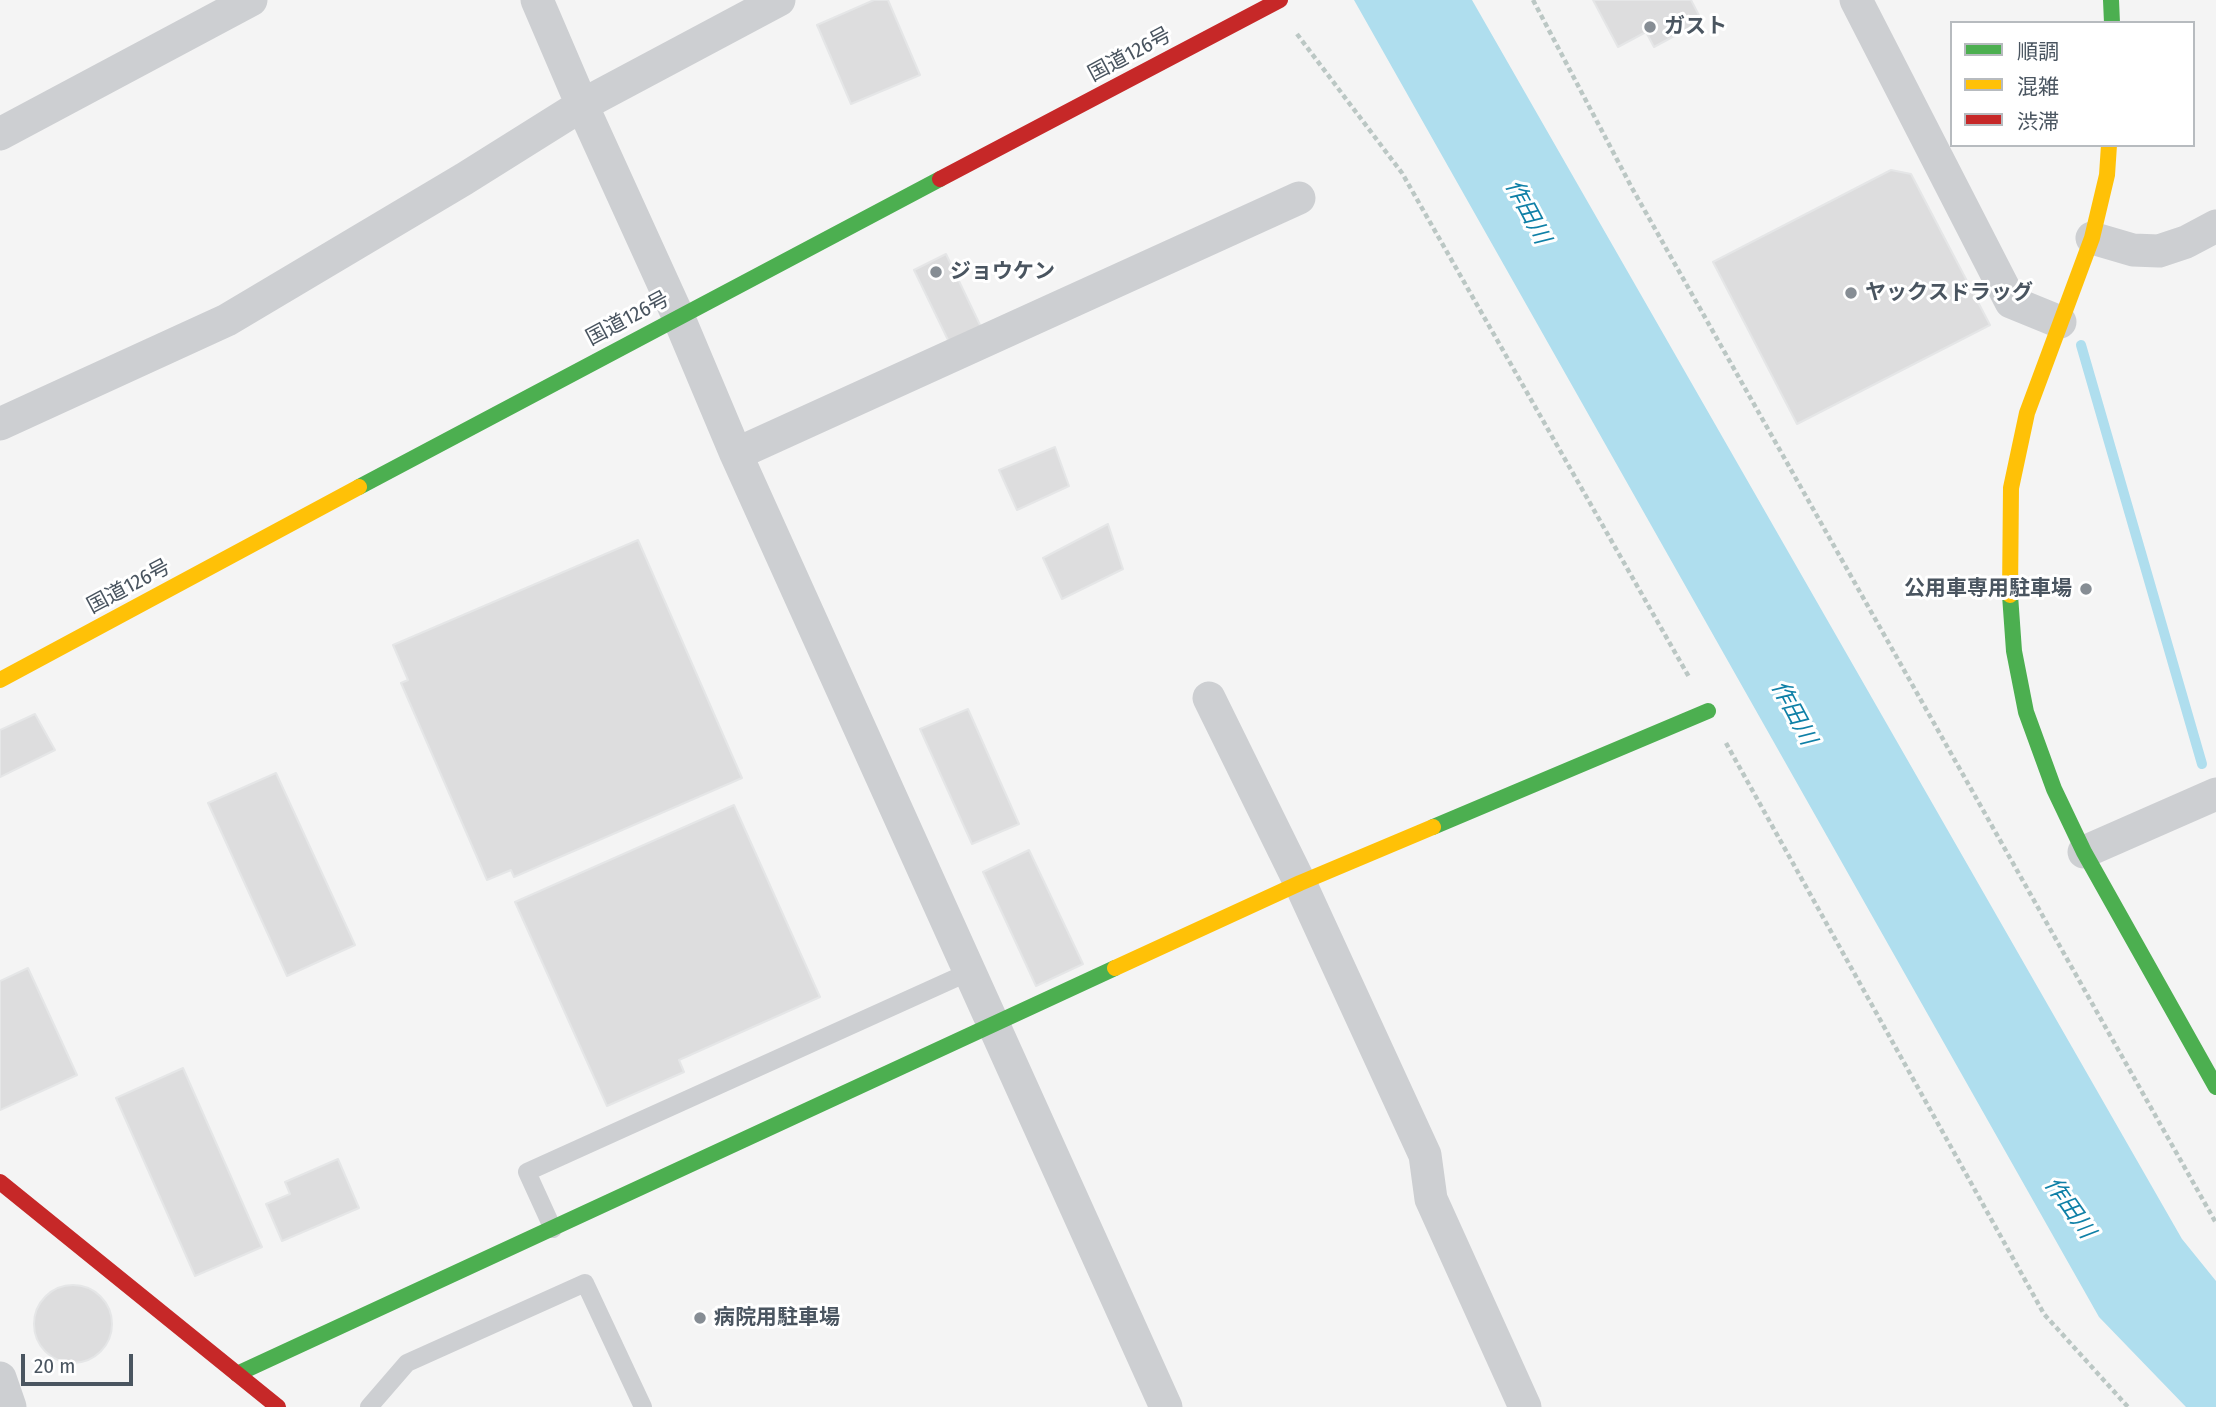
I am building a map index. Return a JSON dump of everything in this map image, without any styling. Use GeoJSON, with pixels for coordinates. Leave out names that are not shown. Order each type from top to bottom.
{"type":"FeatureCollection","features":[{"type":"Feature","properties":{"kind":"main road"},"geometry":{"type":"LineString","coordinates":[[2111,0],[2112,21]]}},
{"type":"Feature","properties":{"kind":"main road","name":"国道126号"},"geometry":{"type":"LineString","coordinates":[[0,680],[678,316],[1277,2]]}},
{"type":"Feature","properties":{"kind":"main road"},"geometry":{"type":"LineString","coordinates":[[2109,147],[2108,175],[2092,238],[2027,413],[2011,488],[2009,587],[2014,651],[2026,712],[2054,789],[2084,852],[2216,1087]]}},
{"type":"Feature","properties":{"kind":"main road"},"geometry":{"type":"LineString","coordinates":[[237,1374],[1300,883],[1708,711]]}},
{"type":"Feature","properties":{"kind":"main road"},"geometry":{"type":"LineString","coordinates":[[0,1182],[278,1407]]}},
{"type":"Feature","properties":{"kind":"street"},"geometry":{"type":"LineString","coordinates":[[0,134],[251,0]]}},
{"type":"Feature","properties":{"kind":"street"},"geometry":{"type":"LineString","coordinates":[[537,0],[678,316],[736,454],[1166,1407]]}},
{"type":"Feature","properties":{"kind":"street"},"geometry":{"type":"LineString","coordinates":[[0,424],[226,320],[464,179],[582,105],[779,0]]}},
{"type":"Feature","properties":{"kind":"street"},"geometry":{"type":"LineString","coordinates":[[1856,0],[2011,302],[2060,322]]}},
{"type":"Feature","properties":{"kind":"street"},"geometry":{"type":"LineString","coordinates":[[736,454],[1299,198]]}},
{"type":"Feature","properties":{"kind":"street"},"geometry":{"type":"LineString","coordinates":[[2092,238],[2133,250],[2159,251],[2186,242],[2216,226]]}},
{"type":"Feature","properties":{"kind":"street"},"geometry":{"type":"LineString","coordinates":[[1209,698],[1300,883],[1425,1155],[1431,1199],[1525,1407]]}},
{"type":"Feature","properties":{"kind":"street"},"geometry":{"type":"LineString","coordinates":[[2084,852],[2216,794]]}},
{"type":"Feature","properties":{"kind":"street"},"geometry":{"type":"LineString","coordinates":[[0,1378],[10,1407]]}},
{"type":"Feature","properties":{"kind":"lane"},"geometry":{"type":"LineString","coordinates":[[553,1229],[527,1172],[969,972]]}},
{"type":"Feature","properties":{"kind":"lane"},"geometry":{"type":"LineString","coordinates":[[369,1407],[407,1363],[585,1283],[643,1407]]}},
{"type":"Feature","properties":{"kind":"path"},"geometry":{"type":"LineString","coordinates":[[1533,0],[1639,201],[2216,1223]]}},
{"type":"Feature","properties":{"kind":"water","name":"作田川"},"geometry":{"type":"Polygon","coordinates":[[[1354,0],[1472,0],[2182,1239],[2216,1281],[2216,1407],[2186,1407],[2099,1317],[1354,0]]]}},
{"type":"Feature","properties":{"kind":"building"},"geometry":{"type":"Polygon","coordinates":[[[874,0],[888,0],[920,75],[851,104],[817,25],[874,0]]]}},
{"type":"Feature","properties":{"kind":"building","name":"ガスト"},"geometry":{"type":"Polygon","coordinates":[[[1593,0],[1691,0],[1702,21],[1654,47],[1646,32],[1618,47],[1593,0]]]}},
{"type":"Feature","properties":{"kind":"building","name":"ヤックスドラッグ"},"geometry":{"type":"Polygon","coordinates":[[[1891,170],[1911,174],[1990,325],[1797,424],[1713,262],[1891,170]]]}},
{"type":"Feature","properties":{"kind":"building"},"geometry":{"type":"Polygon","coordinates":[[[946,254],[981,327],[949,342],[914,270],[946,254]]]}},
{"type":"Feature","properties":{"kind":"building"},"geometry":{"type":"Polygon","coordinates":[[[1055,447],[1069,486],[1017,510],[999,470],[1055,447]]]}},
{"type":"Feature","properties":{"kind":"building"},"geometry":{"type":"Polygon","coordinates":[[[1108,524],[1123,569],[1062,599],[1043,558],[1108,524]]]}},
{"type":"Feature","properties":{"kind":"building"},"geometry":{"type":"Polygon","coordinates":[[[638,540],[742,778],[514,877],[511,870],[487,880],[401,683],[408,680],[393,645],[638,540]]]}},
{"type":"Feature","properties":{"kind":"building"},"geometry":{"type":"Polygon","coordinates":[[[968,709],[1019,824],[972,844],[920,729],[968,709]]]}},
{"type":"Feature","properties":{"kind":"building"},"geometry":{"type":"Polygon","coordinates":[[[35,714],[55,750],[0,777],[0,730],[35,714]]]}},
{"type":"Feature","properties":{"kind":"building"},"geometry":{"type":"Polygon","coordinates":[[[276,773],[355,945],[287,976],[208,803],[276,773]]]}},
{"type":"Feature","properties":{"kind":"building"},"geometry":{"type":"Polygon","coordinates":[[[734,805],[820,997],[679,1060],[684,1072],[607,1106],[515,902],[734,805]]]}},
{"type":"Feature","properties":{"kind":"building"},"geometry":{"type":"Polygon","coordinates":[[[1029,850],[1083,964],[1036,986],[983,872],[1029,850]]]}},
{"type":"Feature","properties":{"kind":"building"},"geometry":{"type":"Polygon","coordinates":[[[28,968],[77,1075],[0,1110],[0,981],[28,968]]]}},
{"type":"Feature","properties":{"kind":"building"},"geometry":{"type":"Polygon","coordinates":[[[183,1068],[262,1247],[195,1276],[116,1098],[183,1068]]]}},
{"type":"Feature","properties":{"kind":"building"},"geometry":{"type":"Polygon","coordinates":[[[338,1159],[359,1208],[282,1241],[266,1204],[290,1194],[285,1182],[338,1159]]]}},
{"type":"Feature","properties":{"kind":"building"},"geometry":{"type":"Polygon","coordinates":[[[65,1285],[81,1285],[95,1291],[106,1302],[112,1316],[112,1332],[106,1346],[95,1357],[81,1363],[65,1363],[51,1357],[40,1346],[34,1332],[34,1316],[40,1302],[51,1291],[65,1285]]]}},
{"type":"Feature","properties":{"kind":"waterway"},"geometry":{"type":"LineString","coordinates":[[2081,345],[2202,764]]}},
{"type":"Feature","properties":{"kind":"traffic: fast"},"geometry":{"type":"LineString","coordinates":[[2111,0],[2112,21]]}},
{"type":"Feature","properties":{"kind":"traffic: fast"},"geometry":{"type":"LineString","coordinates":[[359,487],[940,179]]}},
{"type":"Feature","properties":{"kind":"traffic: fast"},"geometry":{"type":"LineString","coordinates":[[2010,595],[2014,651],[2026,712],[2054,789],[2084,852],[2216,1087]]}},
{"type":"Feature","properties":{"kind":"traffic: fast"},"geometry":{"type":"LineString","coordinates":[[1433,827],[1708,711]]}},
{"type":"Feature","properties":{"kind":"traffic: fast"},"geometry":{"type":"LineString","coordinates":[[237,1374],[1115,968]]}},
{"type":"Feature","properties":{"kind":"traffic: slow"},"geometry":{"type":"LineString","coordinates":[[2010,595],[2011,488],[2027,413],[2092,238],[2107,175],[2109,147]]}},
{"type":"Feature","properties":{"kind":"traffic: slow"},"geometry":{"type":"LineString","coordinates":[[0,680],[359,487]]}},
{"type":"Feature","properties":{"kind":"traffic: slow"},"geometry":{"type":"LineString","coordinates":[[1115,968],[1300,883],[1433,827]]}},
{"type":"Feature","properties":{"kind":"traffic: jam"},"geometry":{"type":"LineString","coordinates":[[940,179],[1280,0]]}},
{"type":"Feature","properties":{"kind":"traffic: jam"},"geometry":{"type":"LineString","coordinates":[[0,1182],[278,1407]]}},
{"type":"Feature","properties":{"kind":"place","name":"ガスト"},"geometry":{"type":"Point","coordinates":[1650,27]}},
{"type":"Feature","properties":{"kind":"place","name":"ジョウケン"},"geometry":{"type":"Point","coordinates":[936,272]}},
{"type":"Feature","properties":{"kind":"place","name":"ヤックスドラッグ"},"geometry":{"type":"Point","coordinates":[1851,293]}},
{"type":"Feature","properties":{"kind":"place","name":"公用車専用駐車場"},"geometry":{"type":"Point","coordinates":[2086,589]}},
{"type":"Feature","properties":{"kind":"place","name":"病院用駐車場"},"geometry":{"type":"Point","coordinates":[700,1318]}}]}
